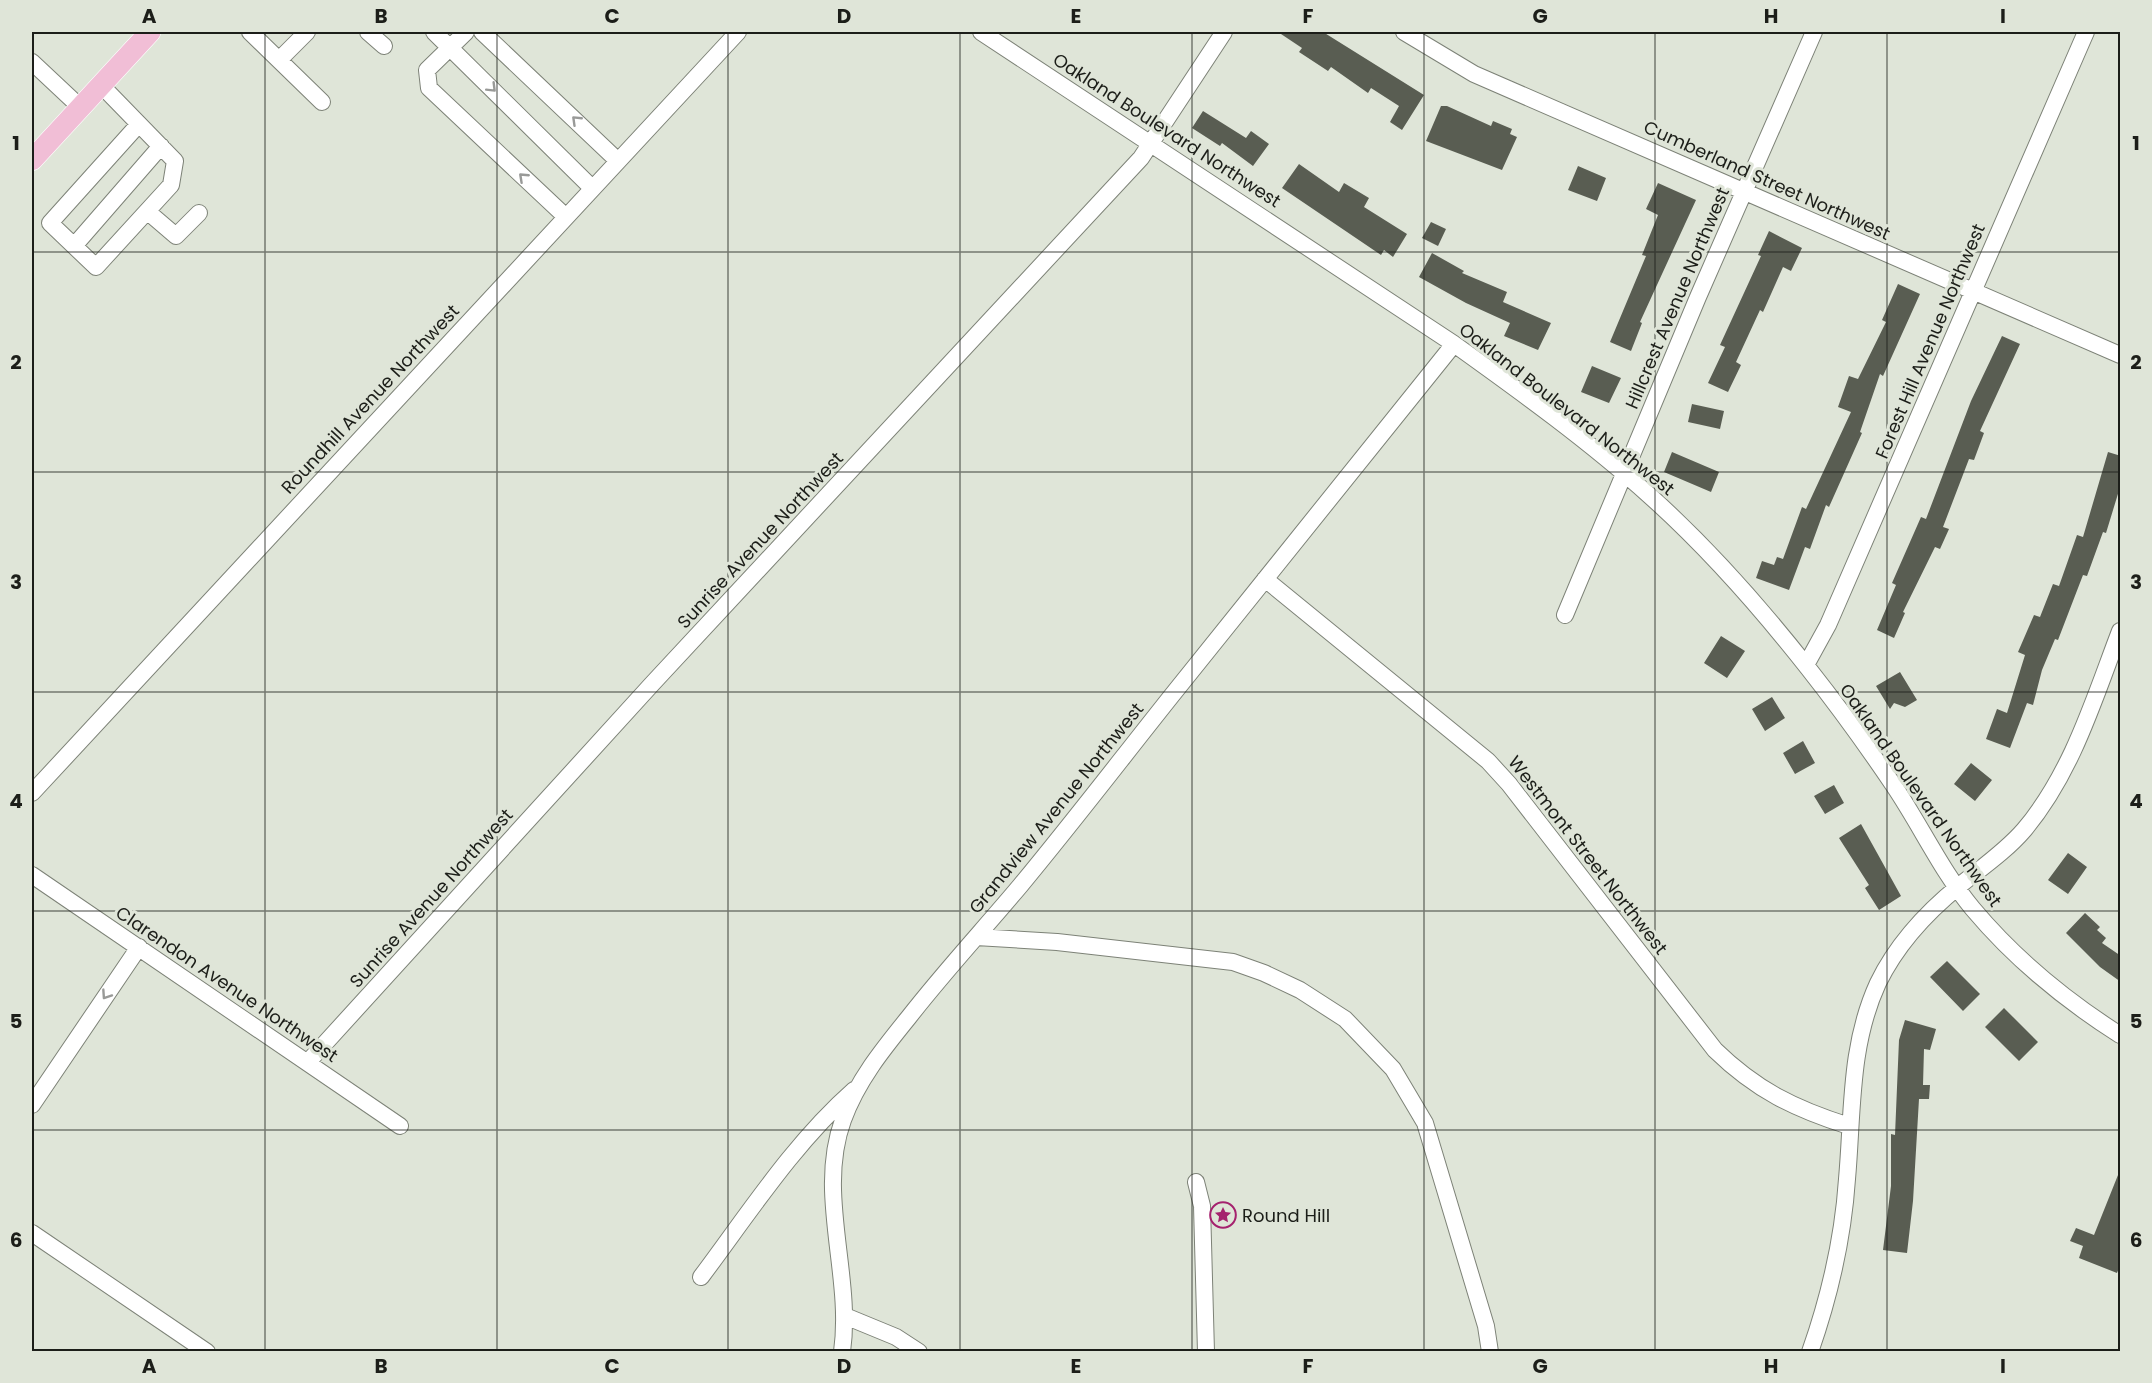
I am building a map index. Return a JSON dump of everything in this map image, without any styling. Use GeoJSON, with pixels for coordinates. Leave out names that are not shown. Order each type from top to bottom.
{"type":"FeatureCollection","features":[{"type":"Feature","properties":{"kind":"main road"},"geometry":{"type":"LineString","coordinates":[[32,160],[149,32]]}},
{"type":"Feature","properties":{"kind":"street"},"geometry":{"type":"LineString","coordinates":[[250,32],[322,102]]}},
{"type":"Feature","properties":{"kind":"street"},"geometry":{"type":"LineString","coordinates":[[279,60],[307,32]]}},
{"type":"Feature","properties":{"kind":"street"},"geometry":{"type":"LineString","coordinates":[[368,32],[384,46]]}},
{"type":"Feature","properties":{"kind":"street"},"geometry":{"type":"LineString","coordinates":[[434,32],[592,188]]}},
{"type":"Feature","properties":{"kind":"street"},"geometry":{"type":"LineString","coordinates":[[466,32],[427,70],[429,88],[566,217]]}},
{"type":"Feature","properties":{"kind":"street"},"geometry":{"type":"LineString","coordinates":[[482,32],[618,160]]}},
{"type":"Feature","properties":{"kind":"street","name":"Roundhill Avenue Northwest"},"geometry":{"type":"LineString","coordinates":[[32,793],[738,32]]}},
{"type":"Feature","properties":{"kind":"street","name":"Oakland Boulevard Northwest"},"geometry":{"type":"LineString","coordinates":[[981,32],[1454,344],[1623,473],[1690,534],[1753,602],[1806,665],[1894,786],[1957,887],[1989,928],[2026,965],[2065,997],[2121,1035]]}},
{"type":"Feature","properties":{"kind":"street","name":"Sunrise Avenue Northwest"},"geometry":{"type":"LineString","coordinates":[[308,1062],[1151,144],[1224,32]]}},
{"type":"Feature","properties":{"kind":"street","name":"Cumberland Street Northwest"},"geometry":{"type":"LineString","coordinates":[[1404,32],[1474,74],[2121,355]]}},
{"type":"Feature","properties":{"kind":"street","name":"Hillcrest Avenue Northwest"},"geometry":{"type":"LineString","coordinates":[[1565,615],[1611,511],[1623,473],[1815,32]]}},
{"type":"Feature","properties":{"kind":"street","name":"Forest Hill Avenue Northwest"},"geometry":{"type":"LineString","coordinates":[[1806,665],[1828,625],[2086,32]]}},
{"type":"Feature","properties":{"kind":"street"},"geometry":{"type":"LineString","coordinates":[[32,62],[80,107]]}},
{"type":"Feature","properties":{"kind":"street"},"geometry":{"type":"LineString","coordinates":[[101,85],[161,146],[175,161],[171,185],[96,267],[50,223],[139,124]]}},
{"type":"Feature","properties":{"kind":"street"},"geometry":{"type":"LineString","coordinates":[[74,246],[161,146]]}},
{"type":"Feature","properties":{"kind":"street"},"geometry":{"type":"LineString","coordinates":[[148,212],[176,236],[199,213]]}},
{"type":"Feature","properties":{"kind":"street","name":"Grandview Avenue Northwest"},"geometry":{"type":"LineString","coordinates":[[842,1352],[845,1316],[834,1173],[836,1148],[842,1122],[859,1085],[882,1050],[1020,886],[1454,344]]}},
{"type":"Feature","properties":{"kind":"street","name":"Westmont Street Northwest"},"geometry":{"type":"LineString","coordinates":[[1265,579],[1488,761],[1516,793],[1715,1050],[1736,1070],[1769,1094],[1796,1107],[1850,1126]]}},
{"type":"Feature","properties":{"kind":"street"},"geometry":{"type":"LineString","coordinates":[[1810,1352],[1834,1274],[1843,1225],[1859,1036],[1879,981],[1900,948],[1924,918],[1957,887],[1995,858],[2022,832],[2041,808],[2060,778],[2085,723],[2121,631]]}},
{"type":"Feature","properties":{"kind":"street","name":"Clarendon Avenue Northwest"},"geometry":{"type":"LineString","coordinates":[[32,875],[400,1126]]}},
{"type":"Feature","properties":{"kind":"street"},"geometry":{"type":"LineString","coordinates":[[976,936],[1057,942],[1233,962],[1264,973],[1300,990],[1345,1019],[1393,1069],[1425,1123],[1486,1326],[1490,1352]]}},
{"type":"Feature","properties":{"kind":"street"},"geometry":{"type":"LineString","coordinates":[[32,1105],[139,947]]}},
{"type":"Feature","properties":{"kind":"street"},"geometry":{"type":"LineString","coordinates":[[701,1277],[805,1139],[830,1111],[859,1085]]}},
{"type":"Feature","properties":{"kind":"street"},"geometry":{"type":"LineString","coordinates":[[1196,1182],[1202,1206],[1206,1352]]}},
{"type":"Feature","properties":{"kind":"street"},"geometry":{"type":"LineString","coordinates":[[32,1233],[207,1352]]}},
{"type":"Feature","properties":{"kind":"street"},"geometry":{"type":"LineString","coordinates":[[845,1316],[896,1337],[918,1352]]}},
{"type":"Feature","properties":{"kind":"building"},"geometry":{"type":"Polygon","coordinates":[[[1278,32],[1323,32],[1424,95],[1402,130],[1390,122],[1399,106],[1371,88],[1368,93],[1331,67],[1328,71],[1299,52],[1302,48],[1278,32]]]}},
{"type":"Feature","properties":{"kind":"building"},"geometry":{"type":"Polygon","coordinates":[[[1441,106],[1447,106],[1491,126],[1493,121],[1512,129],[1510,134],[1517,137],[1502,170],[1426,141],[1441,106]]]}},
{"type":"Feature","properties":{"kind":"building"},"geometry":{"type":"Polygon","coordinates":[[[1203,111],[1246,138],[1251,131],[1269,144],[1253,166],[1222,143],[1220,146],[1192,128],[1203,111]]]}},
{"type":"Feature","properties":{"kind":"building"},"geometry":{"type":"Polygon","coordinates":[[[1299,164],[1339,192],[1344,183],[1369,198],[1364,207],[1407,234],[1393,257],[1384,250],[1381,255],[1282,188],[1299,164]]]}},
{"type":"Feature","properties":{"kind":"building"},"geometry":{"type":"Polygon","coordinates":[[[1578,166],[1606,178],[1597,201],[1568,190],[1578,166]]]}},
{"type":"Feature","properties":{"kind":"building"},"geometry":{"type":"Polygon","coordinates":[[[1658,183],[1696,200],[1640,322],[1642,323],[1631,351],[1610,342],[1646,256],[1642,255],[1658,215],[1646,209],[1658,183]]]}},
{"type":"Feature","properties":{"kind":"building"},"geometry":{"type":"Polygon","coordinates":[[[1431,222],[1446,229],[1438,246],[1422,238],[1431,222]]]}},
{"type":"Feature","properties":{"kind":"building"},"geometry":{"type":"Polygon","coordinates":[[[1769,231],[1802,248],[1791,271],[1783,267],[1763,312],[1760,310],[1736,362],[1741,365],[1728,392],[1708,383],[1725,347],[1720,345],[1761,256],[1758,255],[1769,231]]]}},
{"type":"Feature","properties":{"kind":"building"},"geometry":{"type":"Polygon","coordinates":[[[1432,253],[1464,271],[1462,273],[1507,292],[1503,302],[1551,323],[1538,350],[1504,336],[1510,323],[1466,303],[1419,277],[1432,253]]]}},
{"type":"Feature","properties":{"kind":"building"},"geometry":{"type":"Polygon","coordinates":[[[1898,284],[1920,294],[1883,376],[1880,374],[1860,432],[1862,433],[1829,507],[1826,505],[1810,549],[1805,547],[1789,590],[1756,578],[1762,561],[1774,565],[1777,557],[1783,559],[1802,507],[1806,509],[1851,412],[1838,407],[1849,376],[1858,379],[1886,322],[1882,320],[1898,284]]]}},
{"type":"Feature","properties":{"kind":"building"},"geometry":{"type":"Polygon","coordinates":[[[2002,336],[2020,344],[1980,431],[1984,433],[1974,460],[1969,459],[1943,527],[1949,529],[1940,549],[1935,547],[1903,612],[1905,613],[1894,638],[1877,630],[1896,585],[1892,583],[1921,517],[1926,519],[1971,401],[2002,336]]]}},
{"type":"Feature","properties":{"kind":"building"},"geometry":{"type":"Polygon","coordinates":[[[1592,366],[1621,378],[1609,403],[1581,392],[1592,366]]]}},
{"type":"Feature","properties":{"kind":"building"},"geometry":{"type":"Polygon","coordinates":[[[1692,404],[1724,411],[1720,429],[1688,422],[1692,404]]]}},
{"type":"Feature","properties":{"kind":"building"},"geometry":{"type":"Polygon","coordinates":[[[1672,452],[1719,472],[1711,492],[1664,472],[1672,452]]]}},
{"type":"Feature","properties":{"kind":"building"},"geometry":{"type":"Polygon","coordinates":[[[2108,452],[2121,456],[2121,484],[2106,533],[2103,532],[2087,576],[2083,575],[2058,640],[2055,639],[2042,670],[2033,705],[2027,703],[2010,748],[1986,739],[1997,709],[2007,713],[2025,655],[2018,652],[2034,615],[2040,617],[2053,584],[2059,586],[2077,535],[2083,537],[2108,452]]]}},
{"type":"Feature","properties":{"kind":"building"},"geometry":{"type":"Polygon","coordinates":[[[1721,636],[1745,651],[1727,678],[1704,663],[1721,636]]]}},
{"type":"Feature","properties":{"kind":"building"},"geometry":{"type":"Polygon","coordinates":[[[1900,672],[1917,700],[1905,707],[1894,703],[1890,709],[1876,686],[1900,672]]]}},
{"type":"Feature","properties":{"kind":"building"},"geometry":{"type":"Polygon","coordinates":[[[1772,697],[1785,718],[1765,731],[1752,709],[1772,697]]]}},
{"type":"Feature","properties":{"kind":"building"},"geometry":{"type":"Polygon","coordinates":[[[1803,741],[1815,763],[1795,774],[1783,753],[1803,741]]]}},
{"type":"Feature","properties":{"kind":"building"},"geometry":{"type":"Polygon","coordinates":[[[1971,763],[1992,780],[1975,801],[1954,784],[1971,763]]]}},
{"type":"Feature","properties":{"kind":"building"},"geometry":{"type":"Polygon","coordinates":[[[1834,785],[1844,803],[1825,814],[1814,796],[1834,785]]]}},
{"type":"Feature","properties":{"kind":"building"},"geometry":{"type":"Polygon","coordinates":[[[1861,824],[1901,896],[1879,910],[1865,888],[1869,885],[1839,838],[1861,824]]]}},
{"type":"Feature","properties":{"kind":"building"},"geometry":{"type":"Polygon","coordinates":[[[2068,853],[2087,867],[2068,894],[2048,880],[2068,853]]]}},
{"type":"Feature","properties":{"kind":"building"},"geometry":{"type":"Polygon","coordinates":[[[2085,913],[2100,927],[2097,930],[2106,938],[2102,943],[2121,956],[2121,982],[2100,967],[2066,933],[2085,913]]]}},
{"type":"Feature","properties":{"kind":"building"},"geometry":{"type":"Polygon","coordinates":[[[1947,961],[1980,994],[1963,1011],[1930,977],[1947,961]]]}},
{"type":"Feature","properties":{"kind":"building"},"geometry":{"type":"Polygon","coordinates":[[[2004,1008],[2038,1042],[2019,1061],[1985,1027],[2004,1008]]]}},
{"type":"Feature","properties":{"kind":"building"},"geometry":{"type":"Polygon","coordinates":[[[1905,1020],[1936,1029],[1930,1050],[1924,1049],[1923,1085],[1930,1085],[1929,1099],[1919,1099],[1913,1201],[1907,1253],[1883,1250],[1891,1186],[1891,1134],[1895,1135],[1899,1040],[1905,1020]]]}},
{"type":"Feature","properties":{"kind":"building"},"geometry":{"type":"Polygon","coordinates":[[[2120,1170],[2121,1263],[2117,1273],[2079,1258],[2083,1246],[2070,1241],[2076,1228],[2094,1235],[2120,1170]]]}},
{"type":"Feature","properties":{"kind":"place","name":"Round Hill"},"geometry":{"type":"Point","coordinates":[1223,1215]}}]}
